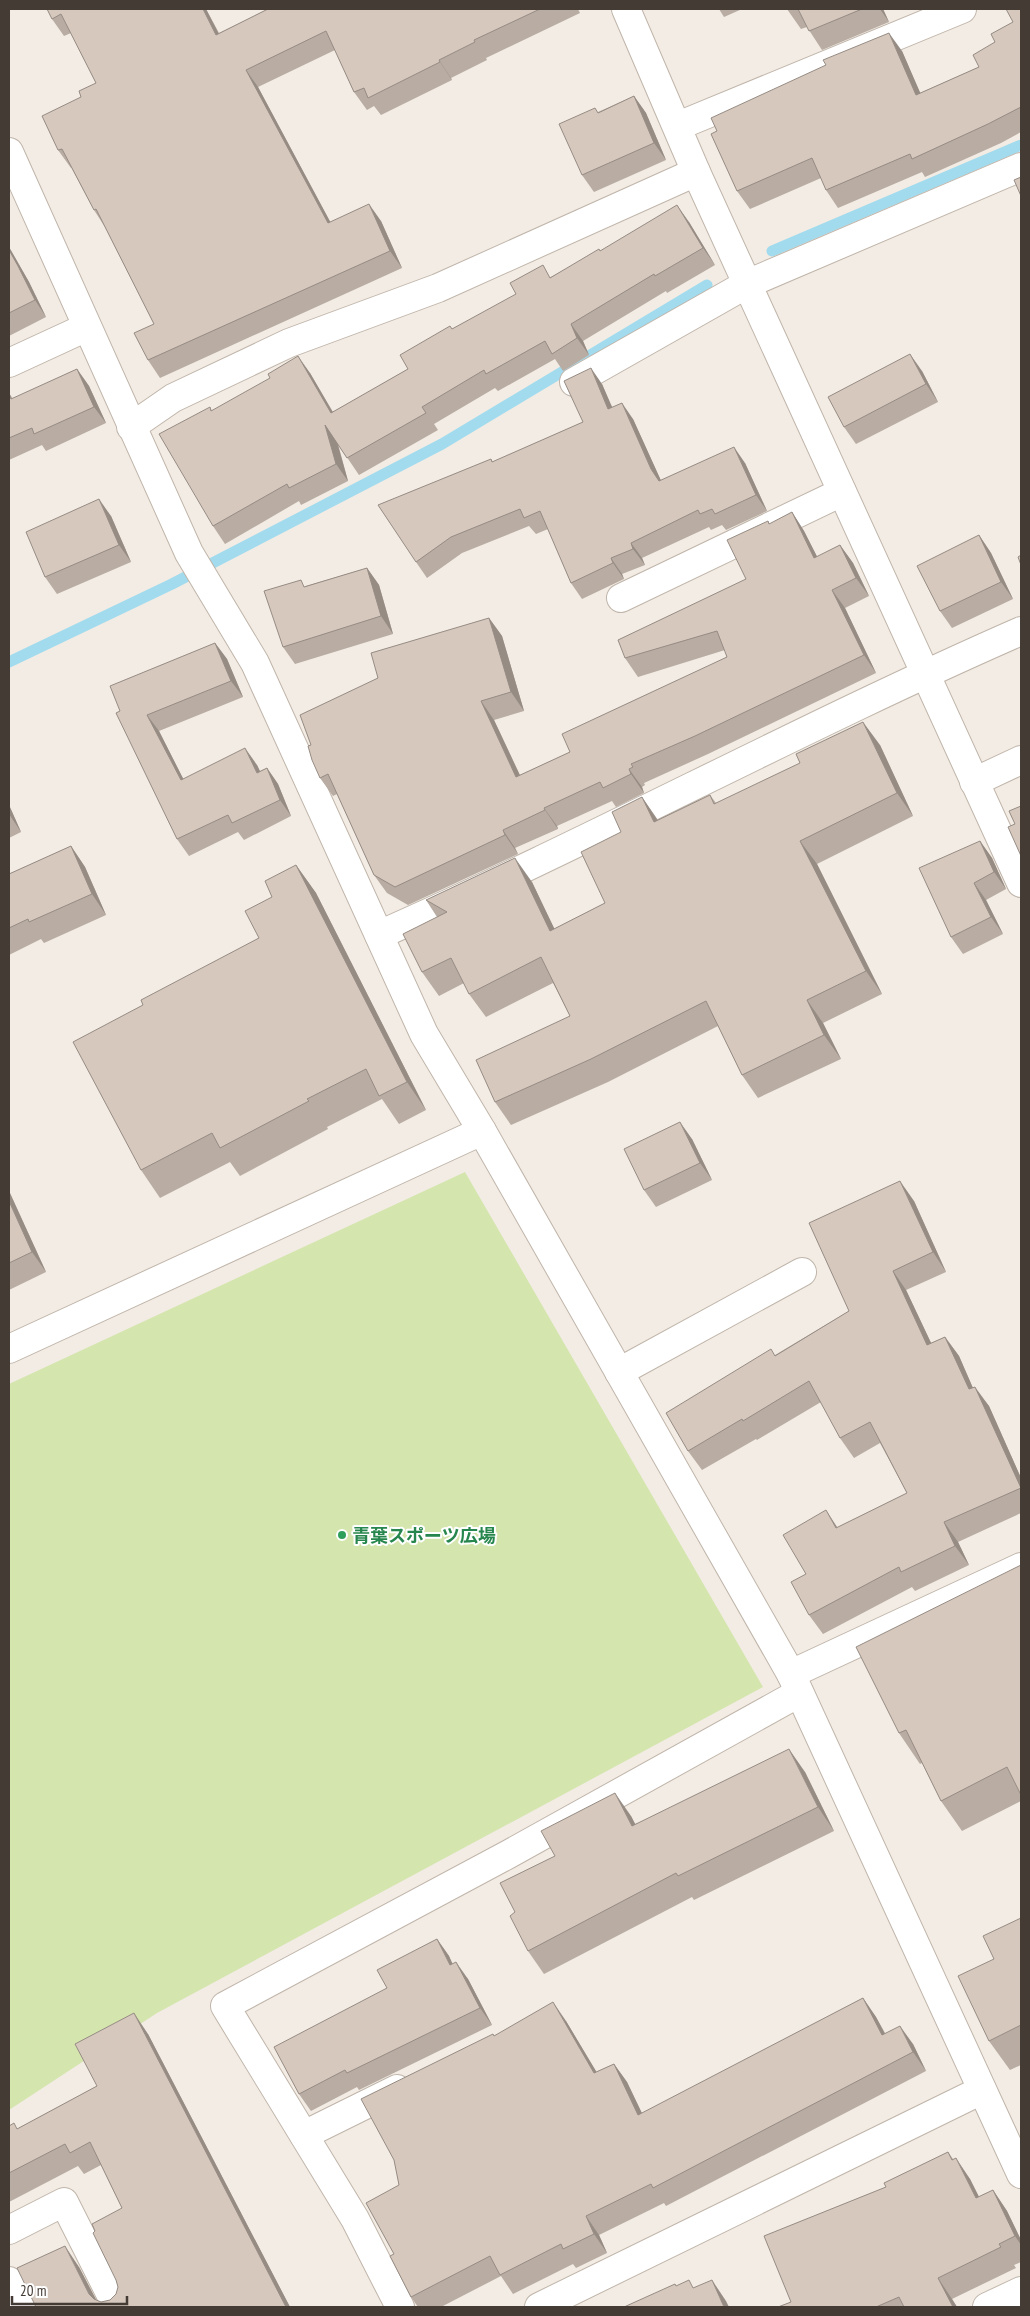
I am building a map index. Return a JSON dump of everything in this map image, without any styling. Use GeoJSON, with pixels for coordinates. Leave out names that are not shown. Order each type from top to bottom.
{"type":"FeatureCollection","features":[{"type":"Feature","properties":{"kind":"street"},"geometry":{"type":"LineString","coordinates":[[626,9],[678,126],[696,172],[1021,883]]}},
{"type":"Feature","properties":{"kind":"street"},"geometry":{"type":"LineString","coordinates":[[678,126],[962,9]]}},
{"type":"Feature","properties":{"kind":"street"},"geometry":{"type":"LineString","coordinates":[[9,152],[188,553],[255,662],[424,1034],[482,1131],[795,1683],[1021,2174]]}},
{"type":"Feature","properties":{"kind":"street"},"geometry":{"type":"LineString","coordinates":[[574,382],[747,284],[1021,167]]}},
{"type":"Feature","properties":{"kind":"street"},"geometry":{"type":"LineString","coordinates":[[131,427],[174,398],[289,343],[438,288],[696,172]]}},
{"type":"Feature","properties":{"kind":"street"},"geometry":{"type":"LineString","coordinates":[[9,362],[87,327]]}},
{"type":"Feature","properties":{"kind":"street"},"geometry":{"type":"LineString","coordinates":[[621,598],[842,492]]}},
{"type":"Feature","properties":{"kind":"street"},"geometry":{"type":"LineString","coordinates":[[379,935],[490,886],[925,673],[1021,631]]}},
{"type":"Feature","properties":{"kind":"street"},"geometry":{"type":"LineString","coordinates":[[974,782],[1021,760]]}},
{"type":"Feature","properties":{"kind":"street"},"geometry":{"type":"LineString","coordinates":[[9,1349],[482,1131]]}},
{"type":"Feature","properties":{"kind":"street"},"geometry":{"type":"LineString","coordinates":[[619,1372],[802,1272]]}},
{"type":"Feature","properties":{"kind":"street"},"geometry":{"type":"LineString","coordinates":[[400,2307],[355,2219],[225,2006],[509,1854],[795,1683],[1021,1567]]}},
{"type":"Feature","properties":{"kind":"street"},"geometry":{"type":"LineString","coordinates":[[304,2134],[420,2078]]}},
{"type":"Feature","properties":{"kind":"street"},"geometry":{"type":"LineString","coordinates":[[538,2307],[982,2090]]}},
{"type":"Feature","properties":{"kind":"street"},"geometry":{"type":"LineString","coordinates":[[9,2230],[64,2202],[117,2307]]}},
{"type":"Feature","properties":{"kind":"street"},"geometry":{"type":"LineString","coordinates":[[9,2281],[22,2307]]}},
{"type":"Feature","properties":{"kind":"street"},"geometry":{"type":"LineString","coordinates":[[986,2307],[1021,2291]]}},
{"type":"Feature","properties":{"kind":"green space","name":"青葉スポーツ広場"},"geometry":{"type":"Polygon","coordinates":[[[465,1172],[763,1687],[157,2013],[9,2110],[9,1384],[465,1172]]]}},
{"type":"Feature","properties":{"kind":"building"},"geometry":{"type":"Polygon","coordinates":[[[47,9],[203,9],[216,35],[268,9],[540,9],[474,40],[475,42],[439,60],[440,62],[368,98],[364,88],[354,92],[326,31],[246,70],[328,223],[369,204],[390,251],[148,360],[134,333],[154,324],[96,209],[94,210],[62,149],[58,150],[42,116],[81,97],[79,91],[96,83],[61,14],[52,19],[47,9]]]}},
{"type":"Feature","properties":{"kind":"building"},"geometry":{"type":"Polygon","coordinates":[[[798,9],[862,9],[809,31],[798,9]]]}},
{"type":"Feature","properties":{"kind":"building"},"geometry":{"type":"Polygon","coordinates":[[[1006,9],[1021,9],[1021,107],[912,159],[910,154],[826,190],[812,158],[737,191],[711,134],[717,131],[711,118],[826,65],[823,60],[889,33],[916,95],[979,67],[973,55],[995,42],[991,34],[1013,22],[1006,9]]]}},
{"type":"Feature","properties":{"kind":"building"},"geometry":{"type":"Polygon","coordinates":[[[634,96],[654,143],[582,175],[559,124],[595,108],[598,113],[634,96]]]}},
{"type":"Feature","properties":{"kind":"building"},"geometry":{"type":"Polygon","coordinates":[[[1021,177],[1021,196],[1014,180],[1021,177]]]}},
{"type":"Feature","properties":{"kind":"building"},"geometry":{"type":"Polygon","coordinates":[[[677,205],[703,248],[655,276],[654,274],[571,324],[577,338],[552,354],[545,341],[486,374],[484,370],[422,407],[426,413],[347,458],[325,425],[336,464],[289,488],[287,484],[213,526],[159,434],[210,407],[211,411],[270,378],[268,374],[298,356],[331,413],[408,369],[400,355],[450,326],[452,329],[516,294],[510,283],[543,265],[550,278],[599,249],[600,251],[677,205]]]}},
{"type":"Feature","properties":{"kind":"building"},"geometry":{"type":"Polygon","coordinates":[[[9,250],[35,300],[9,313],[9,250]]]}},
{"type":"Feature","properties":{"kind":"building"},"geometry":{"type":"Polygon","coordinates":[[[910,354],[926,384],[844,427],[828,397],[910,354]]]}},
{"type":"Feature","properties":{"kind":"building"},"geometry":{"type":"Polygon","coordinates":[[[591,368],[608,409],[622,403],[651,469],[659,481],[734,447],[756,495],[715,514],[712,509],[700,514],[698,510],[631,543],[633,549],[611,558],[613,563],[571,583],[540,511],[524,518],[520,509],[451,537],[416,562],[378,505],[491,459],[492,462],[583,422],[564,381],[591,368]]]}},
{"type":"Feature","properties":{"kind":"building"},"geometry":{"type":"Polygon","coordinates":[[[77,369],[94,407],[34,434],[32,428],[9,438],[9,393],[11,399],[77,369]]]}},
{"type":"Feature","properties":{"kind":"building"},"geometry":{"type":"Polygon","coordinates":[[[99,499],[119,545],[45,577],[26,532],[99,499]]]}},
{"type":"Feature","properties":{"kind":"building"},"geometry":{"type":"Polygon","coordinates":[[[792,512],[814,558],[840,545],[856,578],[832,590],[864,655],[695,736],[631,764],[633,767],[629,769],[631,774],[603,788],[600,782],[544,808],[545,810],[503,830],[505,835],[395,887],[374,875],[328,774],[320,778],[312,760],[308,746],[311,745],[300,715],[378,678],[371,653],[489,618],[511,692],[481,701],[516,777],[570,752],[562,734],[727,657],[717,631],[625,658],[618,640],[746,579],[727,540],[768,521],[769,524],[792,512]]]}},
{"type":"Feature","properties":{"kind":"building"},"geometry":{"type":"Polygon","coordinates":[[[979,535],[1001,582],[940,611],[917,566],[979,535]]]}},
{"type":"Feature","properties":{"kind":"building"},"geometry":{"type":"Polygon","coordinates":[[[367,568],[381,616],[283,647],[264,591],[301,580],[304,587],[367,568]]]}},
{"type":"Feature","properties":{"kind":"building"},"geometry":{"type":"Polygon","coordinates":[[[215,643],[231,681],[147,715],[181,780],[245,748],[257,773],[267,768],[280,800],[232,823],[228,815],[177,839],[116,713],[120,711],[110,686],[215,643]]]}},
{"type":"Feature","properties":{"kind":"building"},"geometry":{"type":"Polygon","coordinates":[[[863,722],[897,793],[800,841],[866,971],[807,1000],[824,1035],[742,1075],[706,1001],[591,1059],[495,1102],[476,1060],[570,1016],[541,957],[469,994],[451,958],[422,972],[403,934],[447,912],[426,900],[515,858],[550,931],[605,903],[581,852],[621,832],[612,812],[642,797],[654,822],[710,795],[714,804],[800,763],[796,754],[863,722]]]}},
{"type":"Feature","properties":{"kind":"building"},"geometry":{"type":"Polygon","coordinates":[[[1021,806],[1021,856],[1008,827],[1015,824],[1009,811],[1021,806]]]}},
{"type":"Feature","properties":{"kind":"building"},"geometry":{"type":"Polygon","coordinates":[[[980,841],[994,872],[974,883],[991,917],[951,937],[919,868],[980,841]]]}},
{"type":"Feature","properties":{"kind":"building"},"geometry":{"type":"Polygon","coordinates":[[[71,846],[92,894],[29,922],[28,919],[9,928],[9,874],[71,846]]]}},
{"type":"Feature","properties":{"kind":"building"},"geometry":{"type":"Polygon","coordinates":[[[296,865],[407,1082],[379,1096],[366,1069],[307,1099],[309,1101],[220,1148],[212,1133],[141,1170],[73,1042],[143,1005],[141,1000],[259,938],[245,911],[272,897],[265,881],[296,865]]]}},
{"type":"Feature","properties":{"kind":"building"},"geometry":{"type":"Polygon","coordinates":[[[680,1122],[700,1163],[644,1190],[624,1149],[680,1122]]]}},
{"type":"Feature","properties":{"kind":"building"},"geometry":{"type":"Polygon","coordinates":[[[900,1181],[933,1252],[893,1271],[927,1345],[945,1337],[969,1389],[975,1387],[1021,1488],[944,1522],[955,1546],[901,1572],[899,1567],[809,1615],[791,1582],[806,1574],[783,1535],[826,1510],[836,1528],[907,1493],[870,1422],[840,1438],[809,1381],[743,1421],[742,1419],[688,1451],[666,1413],[771,1349],[775,1356],[849,1311],[809,1223],[900,1181]]]}},
{"type":"Feature","properties":{"kind":"building"},"geometry":{"type":"Polygon","coordinates":[[[9,1201],[32,1252],[9,1263],[9,1201]]]}},
{"type":"Feature","properties":{"kind":"building"},"geometry":{"type":"Polygon","coordinates":[[[1021,1565],[1021,1795],[1007,1767],[941,1801],[906,1730],[899,1733],[856,1647],[1021,1565]]]}},
{"type":"Feature","properties":{"kind":"building"},"geometry":{"type":"Polygon","coordinates":[[[789,1749],[818,1807],[678,1876],[676,1873],[528,1951],[510,1916],[515,1912],[500,1883],[555,1856],[541,1831],[615,1793],[632,1826],[789,1749]]]}},
{"type":"Feature","properties":{"kind":"building"},"geometry":{"type":"Polygon","coordinates":[[[1021,1918],[1021,2025],[989,2041],[958,1976],[994,1959],[983,1936],[1021,1918]]]}},
{"type":"Feature","properties":{"kind":"building"},"geometry":{"type":"Polygon","coordinates":[[[437,1939],[450,1965],[456,1962],[480,2008],[347,2073],[345,2070],[299,2094],[274,2047],[387,1988],[377,1970],[437,1939]]]}},
{"type":"Feature","properties":{"kind":"building"},"geometry":{"type":"Polygon","coordinates":[[[863,1998],[882,2035],[900,2026],[913,2052],[653,2188],[651,2184],[586,2216],[594,2234],[563,2249],[561,2244],[500,2275],[490,2256],[411,2297],[390,2256],[394,2254],[366,2203],[399,2185],[394,2160],[361,2099],[493,2034],[494,2036],[553,2002],[594,2073],[614,2064],[638,2115],[863,1998]]]}},
{"type":"Feature","properties":{"kind":"building"},"geometry":{"type":"Polygon","coordinates":[[[134,2013],[286,2307],[36,2307],[17,2268],[65,2246],[89,2294],[94,2299],[101,2302],[110,2300],[116,2294],[118,2287],[116,2280],[93,2233],[95,2231],[92,2224],[122,2208],[90,2142],[70,2153],[65,2144],[9,2173],[9,2126],[14,2123],[17,2129],[97,2086],[75,2044],[134,2013]]]}},
{"type":"Feature","properties":{"kind":"building"},"geometry":{"type":"Polygon","coordinates":[[[948,2152],[952,2160],[956,2158],[976,2198],[993,2190],[1015,2236],[999,2244],[1001,2247],[938,2278],[953,2307],[904,2307],[899,2297],[876,2307],[778,2307],[791,2302],[764,2236],[886,2187],[884,2183],[948,2152]]]}},
{"type":"Feature","properties":{"kind":"building"},"geometry":{"type":"Polygon","coordinates":[[[689,2280],[693,2288],[712,2280],[724,2307],[624,2307],[675,2284],[676,2286],[689,2280]]]}},
{"type":"Feature","properties":{"kind":"waterway"},"geometry":{"type":"LineString","coordinates":[[772,251],[1021,145]]}},
{"type":"Feature","properties":{"kind":"waterway"},"geometry":{"type":"LineString","coordinates":[[9,662],[172,584],[442,444],[707,285]]}},
{"type":"Feature","properties":{"kind":"place","name":"青葉スポーツ広場"},"geometry":{"type":"Point","coordinates":[342,1535]}}]}
